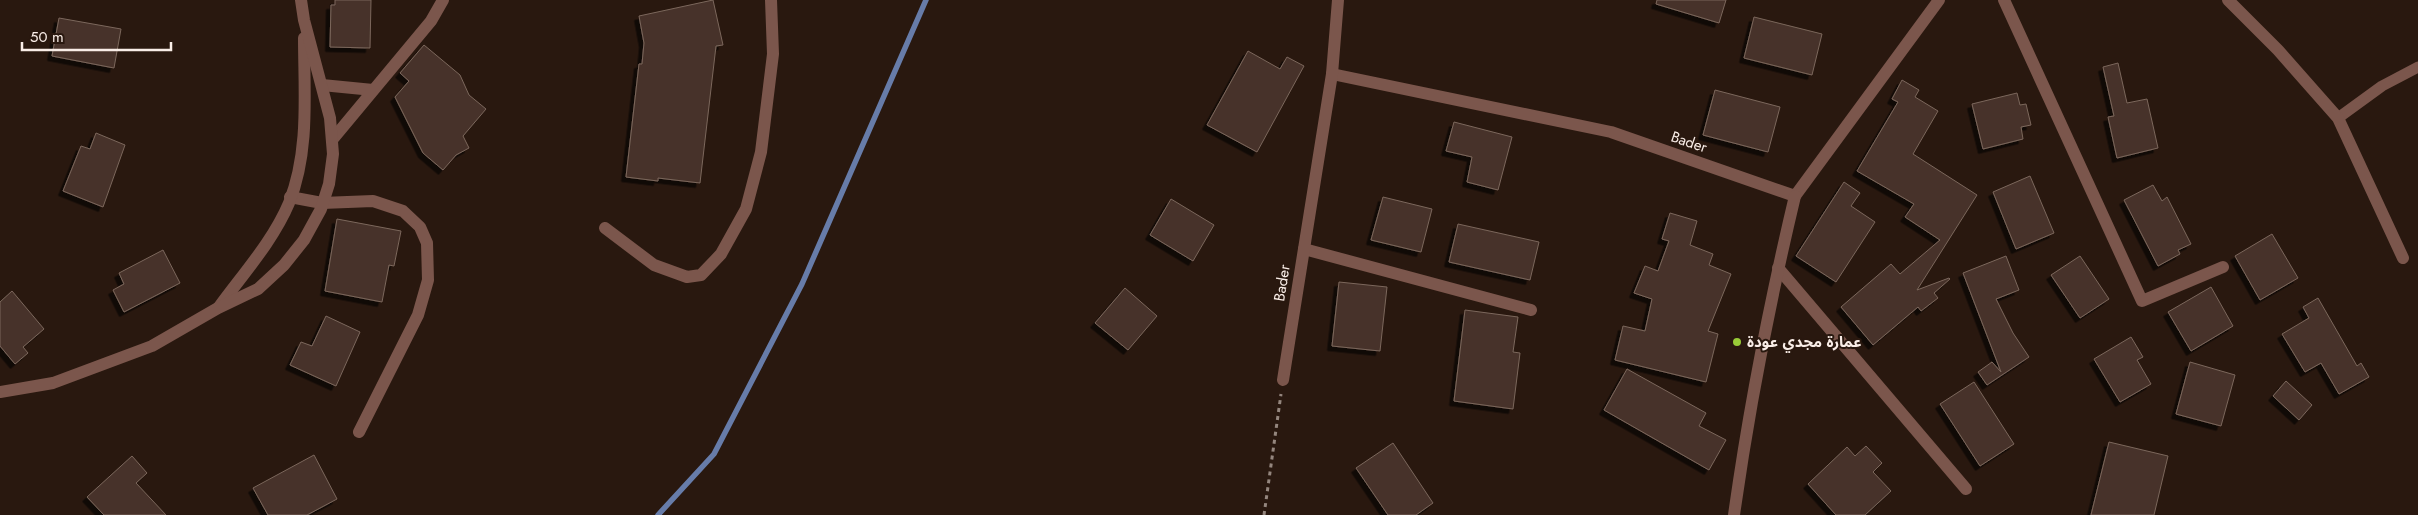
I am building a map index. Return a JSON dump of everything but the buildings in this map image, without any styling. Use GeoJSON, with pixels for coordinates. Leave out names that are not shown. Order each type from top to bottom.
{"type":"FeatureCollection","features":[{"type":"Feature","properties":{"kind":"street"},"geometry":{"type":"LineString","coordinates":[[0,392],[53,383],[152,346],[218,308],[258,289],[284,265],[304,240],[329,184],[333,154],[330,118],[304,20],[301,0]]}},
{"type":"Feature","properties":{"kind":"street"},"geometry":{"type":"LineString","coordinates":[[332,140],[431,22],[443,0]]}},
{"type":"Feature","properties":{"kind":"street"},"geometry":{"type":"LineString","coordinates":[[605,228],[654,265],[687,277],[701,276],[721,254],[746,209],[761,152],[773,54],[771,0]]}},
{"type":"Feature","properties":{"kind":"street","name":"Bader"},"geometry":{"type":"LineString","coordinates":[[1283,380],[1332,74],[1338,0]]}},
{"type":"Feature","properties":{"kind":"street"},"geometry":{"type":"LineString","coordinates":[[1734,515],[1743,452],[1778,268],[1795,196],[1940,0]]}},
{"type":"Feature","properties":{"kind":"street"},"geometry":{"type":"LineString","coordinates":[[2004,0],[2142,300],[2223,267]]}},
{"type":"Feature","properties":{"kind":"street"},"geometry":{"type":"LineString","coordinates":[[2228,0],[2278,50],[2338,118],[2403,258]]}},
{"type":"Feature","properties":{"kind":"street"},"geometry":{"type":"LineString","coordinates":[[218,308],[268,239],[290,197],[298,172],[304,130],[304,20]]}},
{"type":"Feature","properties":{"kind":"street","name":"Bader"},"geometry":{"type":"LineString","coordinates":[[1332,74],[1610,132],[1795,196]]}},
{"type":"Feature","properties":{"kind":"street"},"geometry":{"type":"LineString","coordinates":[[322,85],[373,90]]}},
{"type":"Feature","properties":{"kind":"street"},"geometry":{"type":"LineString","coordinates":[[290,197],[322,203],[373,201],[403,211],[420,227],[427,243],[428,280],[418,315],[359,432]]}},
{"type":"Feature","properties":{"kind":"street"},"geometry":{"type":"LineString","coordinates":[[1304,249],[1530,310]]}},
{"type":"Feature","properties":{"kind":"street"},"geometry":{"type":"LineString","coordinates":[[1778,268],[1966,489]]}},
{"type":"Feature","properties":{"kind":"lane"},"geometry":{"type":"LineString","coordinates":[[2338,118],[2382,86],[2418,68]]}},
{"type":"Feature","properties":{"kind":"path"},"geometry":{"type":"LineString","coordinates":[[1264,515],[1283,380]]}},
{"type":"Feature","properties":{"kind":"waterway"},"geometry":{"type":"LineString","coordinates":[[658,515],[714,454],[802,284],[926,0]]}},
{"type":"Feature","properties":{"kind":"place","name":"عمارة مجدي عودة"},"geometry":{"type":"Point","coordinates":[1737,342]}}]}
